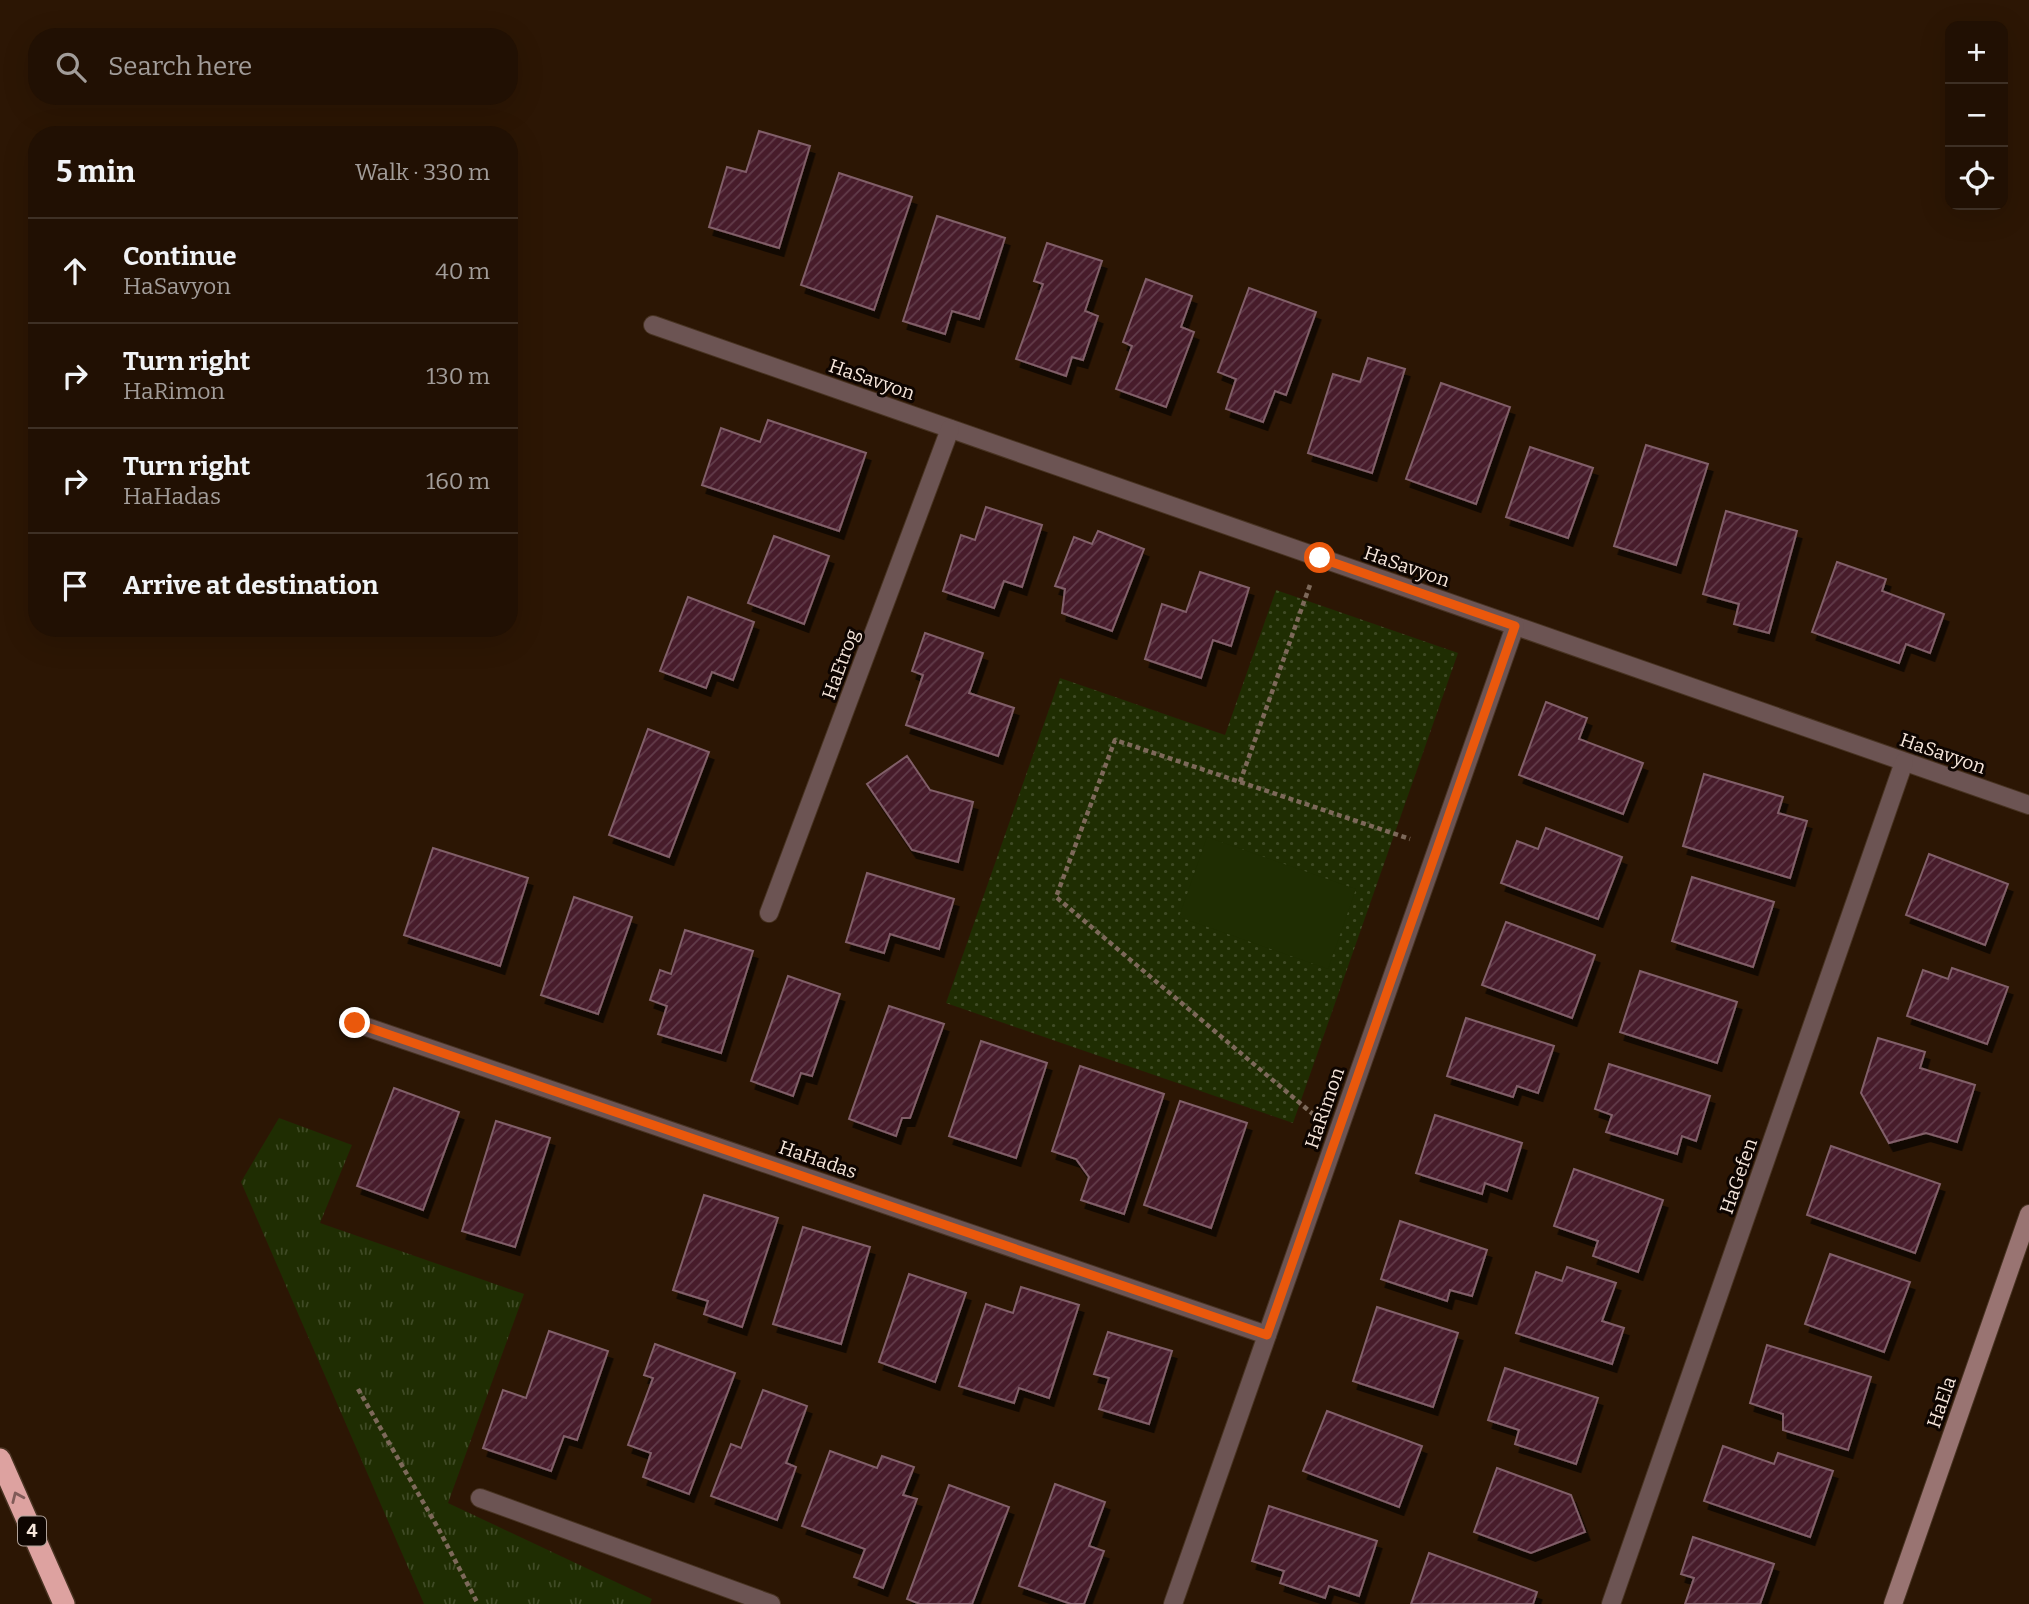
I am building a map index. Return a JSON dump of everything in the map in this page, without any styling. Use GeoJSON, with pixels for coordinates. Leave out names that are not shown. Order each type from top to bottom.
{"type":"FeatureCollection","features":[{"type":"Feature","properties":{"kind":"highway","name":"4"},"geometry":{"type":"LineString","coordinates":[[0,1459],[64,1604]]}},
{"type":"Feature","properties":{"kind":"street","name":"HaSavyon"},"geometry":{"type":"LineString","coordinates":[[653,326],[2029,805]]}},
{"type":"Feature","properties":{"kind":"street","name":"HaEtrog"},"geometry":{"type":"LineString","coordinates":[[769,913],[950,429]]}},
{"type":"Feature","properties":{"kind":"street","name":"HaRimon"},"geometry":{"type":"LineString","coordinates":[[1173,1604],[1515,626]]}},
{"type":"Feature","properties":{"kind":"street","name":"HaGefen"},"geometry":{"type":"LineString","coordinates":[[1611,1604],[1904,762]]}},
{"type":"Feature","properties":{"kind":"street","name":"HaHadas"},"geometry":{"type":"LineString","coordinates":[[355,1023],[1267,1335]]}},
{"type":"Feature","properties":{"kind":"street","name":"HaEla"},"geometry":{"type":"LineString","coordinates":[[1893,1604],[2029,1213]]}},
{"type":"Feature","properties":{"kind":"street"},"geometry":{"type":"LineString","coordinates":[[480,1498],[771,1604]]}},
{"type":"Feature","properties":{"kind":"path"},"geometry":{"type":"LineString","coordinates":[[1240,782],[1320,558]]}},
{"type":"Feature","properties":{"kind":"path"},"geometry":{"type":"LineString","coordinates":[[1337,1134],[1056,897],[1115,740],[1438,848]]}},
{"type":"Feature","properties":{"kind":"path"},"geometry":{"type":"LineString","coordinates":[[358,1389],[478,1604]]}},
{"type":"Feature","properties":{"kind":"green space"},"geometry":{"type":"Polygon","coordinates":[[[1276,590],[1458,653],[1293,1123],[946,1003],[1060,678],[1225,735],[1276,590]]]}},
{"type":"Feature","properties":{"kind":"green space"},"geometry":{"type":"Polygon","coordinates":[[[1207,837],[1356,889],[1328,969],[1179,917],[1207,837]]]}},
{"type":"Feature","properties":{"kind":"green space"},"geometry":{"type":"Polygon","coordinates":[[[279,1118],[352,1145],[320,1223],[524,1294],[448,1503],[652,1599],[650,1604],[424,1604],[241,1182],[279,1118]]]}},
{"type":"Feature","properties":{"kind":"building"},"geometry":{"type":"Polygon","coordinates":[[[759,131],[810,146],[779,248],[709,227],[727,167],[746,172],[759,131]]]}},
{"type":"Feature","properties":{"kind":"building"},"geometry":{"type":"Polygon","coordinates":[[[839,173],[912,197],[874,310],[801,285],[839,173]]]}},
{"type":"Feature","properties":{"kind":"building"},"geometry":{"type":"Polygon","coordinates":[[[937,216],[1005,238],[979,319],[952,311],[945,334],[903,321],[937,216]]]}},
{"type":"Feature","properties":{"kind":"building"},"geometry":{"type":"Polygon","coordinates":[[[1047,243],[1102,261],[1085,311],[1098,316],[1083,360],[1072,357],[1066,376],[1016,359],[1043,284],[1034,281],[1047,243]]]}},
{"type":"Feature","properties":{"kind":"building"},"geometry":{"type":"Polygon","coordinates":[[[1146,279],[1192,296],[1181,327],[1194,332],[1166,407],[1116,389],[1132,346],[1123,342],[1146,279]]]}},
{"type":"Feature","properties":{"kind":"building"},"geometry":{"type":"Polygon","coordinates":[[[1249,288],[1316,312],[1286,395],[1275,391],[1263,422],[1226,409],[1236,379],[1218,372],[1249,288]]]}},
{"type":"Feature","properties":{"kind":"building"},"geometry":{"type":"Polygon","coordinates":[[[1368,358],[1405,369],[1372,473],[1308,453],[1333,374],[1360,382],[1368,358]]]}},
{"type":"Feature","properties":{"kind":"building"},"geometry":{"type":"Polygon","coordinates":[[[1441,383],[1510,407],[1476,504],[1406,479],[1441,383]]]}},
{"type":"Feature","properties":{"kind":"building"},"geometry":{"type":"Polygon","coordinates":[[[768,420],[866,453],[839,531],[702,485],[721,428],[760,442],[768,420]]]}},
{"type":"Feature","properties":{"kind":"building"},"geometry":{"type":"Polygon","coordinates":[[[1646,445],[1708,464],[1676,565],[1614,546],[1646,445]]]}},
{"type":"Feature","properties":{"kind":"building"},"geometry":{"type":"Polygon","coordinates":[[[1530,447],[1593,468],[1568,538],[1506,517],[1530,447]]]}},
{"type":"Feature","properties":{"kind":"building"},"geometry":{"type":"Polygon","coordinates":[[[986,507],[1042,525],[1022,587],[1004,581],[994,608],[943,591],[961,535],[975,540],[986,507]]]}},
{"type":"Feature","properties":{"kind":"building"},"geometry":{"type":"Polygon","coordinates":[[[1726,511],[1797,531],[1769,633],[1734,624],[1739,604],[1703,594],[1726,511]]]}},
{"type":"Feature","properties":{"kind":"building"},"geometry":{"type":"Polygon","coordinates":[[[1098,531],[1144,549],[1112,631],[1062,613],[1065,589],[1055,586],[1074,537],[1092,544],[1098,531]]]}},
{"type":"Feature","properties":{"kind":"building"},"geometry":{"type":"Polygon","coordinates":[[[774,536],[829,556],[804,624],[748,603],[774,536]]]}},
{"type":"Feature","properties":{"kind":"building"},"geometry":{"type":"Polygon","coordinates":[[[1837,562],[1886,579],[1882,591],[1944,614],[1930,653],[1906,644],[1899,663],[1812,632],[1837,562]]]}},
{"type":"Feature","properties":{"kind":"building"},"geometry":{"type":"Polygon","coordinates":[[[1200,572],[1249,588],[1231,646],[1213,640],[1201,678],[1145,659],[1162,604],[1186,612],[1200,572]]]}},
{"type":"Feature","properties":{"kind":"building"},"geometry":{"type":"Polygon","coordinates":[[[688,597],[754,622],[733,680],[712,672],[706,688],[660,671],[688,597]]]}},
{"type":"Feature","properties":{"kind":"building"},"geometry":{"type":"Polygon","coordinates":[[[925,633],[983,653],[969,693],[1014,708],[998,756],[906,725],[923,675],[912,671],[925,633]]]}},
{"type":"Feature","properties":{"kind":"building"},"geometry":{"type":"Polygon","coordinates":[[[1546,702],[1587,718],[1579,739],[1643,763],[1623,814],[1519,775],[1546,702]]]}},
{"type":"Feature","properties":{"kind":"building"},"geometry":{"type":"Polygon","coordinates":[[[648,729],[709,752],[669,857],[609,835],[648,729]]]}},
{"type":"Feature","properties":{"kind":"building"},"geometry":{"type":"Polygon","coordinates":[[[907,756],[930,790],[973,802],[958,862],[912,850],[867,784],[907,756]]]}},
{"type":"Feature","properties":{"kind":"building"},"geometry":{"type":"Polygon","coordinates":[[[1704,774],[1783,797],[1778,813],[1807,821],[1790,878],[1683,846],[1704,774]]]}},
{"type":"Feature","properties":{"kind":"building"},"geometry":{"type":"Polygon","coordinates":[[[1546,828],[1622,857],[1598,919],[1501,883],[1517,841],[1538,849],[1546,828]]]}},
{"type":"Feature","properties":{"kind":"building"},"geometry":{"type":"Polygon","coordinates":[[[433,848],[528,878],[500,966],[404,935],[433,848]]]}},
{"type":"Feature","properties":{"kind":"building"},"geometry":{"type":"Polygon","coordinates":[[[1929,854],[2008,884],[1985,945],[1906,915],[1929,854]]]}},
{"type":"Feature","properties":{"kind":"building"},"geometry":{"type":"Polygon","coordinates":[[[867,873],[954,899],[939,949],[890,934],[884,953],[846,942],[867,873]]]}},
{"type":"Feature","properties":{"kind":"building"},"geometry":{"type":"Polygon","coordinates":[[[1692,877],[1774,902],[1753,967],[1672,941],[1692,877]]]}},
{"type":"Feature","properties":{"kind":"building"},"geometry":{"type":"Polygon","coordinates":[[[574,897],[632,917],[598,1014],[541,995],[574,897]]]}},
{"type":"Feature","properties":{"kind":"building"},"geometry":{"type":"Polygon","coordinates":[[[1506,922],[1595,955],[1572,1018],[1482,985],[1506,922]]]}},
{"type":"Feature","properties":{"kind":"building"},"geometry":{"type":"Polygon","coordinates":[[[685,930],[753,951],[721,1053],[658,1034],[667,1006],[650,1000],[660,970],[671,974],[685,930]]]}},
{"type":"Feature","properties":{"kind":"building"},"geometry":{"type":"Polygon","coordinates":[[[1952,968],[2008,987],[1987,1044],[1907,1016],[1923,970],[1948,979],[1952,968]]]}},
{"type":"Feature","properties":{"kind":"building"},"geometry":{"type":"Polygon","coordinates":[[[1640,971],[1737,1002],[1717,1063],[1620,1032],[1640,971]]]}},
{"type":"Feature","properties":{"kind":"building"},"geometry":{"type":"Polygon","coordinates":[[[788,976],[840,994],[812,1076],[801,1073],[793,1096],[751,1081],[788,976]]]}},
{"type":"Feature","properties":{"kind":"building"},"geometry":{"type":"Polygon","coordinates":[[[889,1006],[944,1024],[910,1118],[902,1118],[896,1136],[849,1119],[889,1006]]]}},
{"type":"Feature","properties":{"kind":"building"},"geometry":{"type":"Polygon","coordinates":[[[1466,1018],[1554,1046],[1538,1093],[1517,1086],[1513,1097],[1447,1076],[1466,1018]]]}},
{"type":"Feature","properties":{"kind":"building"},"geometry":{"type":"Polygon","coordinates":[[[1878,1038],[1925,1052],[1920,1068],[1975,1085],[1957,1142],[1926,1133],[1889,1143],[1861,1093],[1878,1038]]]}},
{"type":"Feature","properties":{"kind":"building"},"geometry":{"type":"Polygon","coordinates":[[[981,1041],[1047,1063],[1016,1158],[949,1136],[981,1041]]]}},
{"type":"Feature","properties":{"kind":"building"},"geometry":{"type":"Polygon","coordinates":[[[1609,1064],[1710,1096],[1696,1141],[1682,1136],[1677,1154],[1606,1132],[1612,1115],[1595,1109],[1609,1064]]]}},
{"type":"Feature","properties":{"kind":"building"},"geometry":{"type":"Polygon","coordinates":[[[1080,1066],[1164,1094],[1124,1214],[1081,1200],[1089,1177],[1076,1159],[1052,1151],[1080,1066]]]}},
{"type":"Feature","properties":{"kind":"building"},"geometry":{"type":"Polygon","coordinates":[[[394,1088],[459,1112],[423,1210],[357,1186],[394,1088]]]}},
{"type":"Feature","properties":{"kind":"building"},"geometry":{"type":"Polygon","coordinates":[[[1180,1101],[1247,1123],[1211,1228],[1144,1205],[1180,1101]]]}},
{"type":"Feature","properties":{"kind":"building"},"geometry":{"type":"Polygon","coordinates":[[[1435,1115],[1522,1143],[1507,1191],[1485,1183],[1482,1194],[1416,1173],[1435,1115]]]}},
{"type":"Feature","properties":{"kind":"building"},"geometry":{"type":"Polygon","coordinates":[[[496,1121],[550,1138],[515,1247],[462,1231],[496,1121]]]}},
{"type":"Feature","properties":{"kind":"building"},"geometry":{"type":"Polygon","coordinates":[[[1831,1146],[1940,1184],[1915,1253],[1807,1215],[1831,1146]]]}},
{"type":"Feature","properties":{"kind":"building"},"geometry":{"type":"Polygon","coordinates":[[[1574,1169],[1663,1200],[1638,1272],[1593,1256],[1598,1241],[1554,1226],[1574,1169]]]}},
{"type":"Feature","properties":{"kind":"building"},"geometry":{"type":"Polygon","coordinates":[[[704,1195],[778,1218],[742,1327],[704,1314],[708,1301],[673,1290],[704,1195]]]}},
{"type":"Feature","properties":{"kind":"building"},"geometry":{"type":"Polygon","coordinates":[[[1400,1221],[1487,1250],[1472,1296],[1450,1290],[1447,1301],[1381,1279],[1400,1221]]]}},
{"type":"Feature","properties":{"kind":"building"},"geometry":{"type":"Polygon","coordinates":[[[803,1227],[870,1247],[841,1344],[773,1324],[803,1227]]]}},
{"type":"Feature","properties":{"kind":"building"},"geometry":{"type":"Polygon","coordinates":[[[1830,1254],[1910,1282],[1884,1352],[1805,1324],[1830,1254]]]}},
{"type":"Feature","properties":{"kind":"building"},"geometry":{"type":"Polygon","coordinates":[[[1567,1267],[1616,1283],[1602,1321],[1624,1328],[1612,1364],[1516,1333],[1536,1272],[1562,1281],[1567,1267]]]}},
{"type":"Feature","properties":{"kind":"building"},"geometry":{"type":"Polygon","coordinates":[[[909,1274],[966,1293],[935,1382],[879,1362],[909,1274]]]}},
{"type":"Feature","properties":{"kind":"building"},"geometry":{"type":"Polygon","coordinates":[[[1021,1287],[1079,1305],[1049,1398],[1019,1388],[1014,1403],[959,1386],[986,1304],[1013,1313],[1021,1287]]]}},
{"type":"Feature","properties":{"kind":"building"},"geometry":{"type":"Polygon","coordinates":[[[1377,1307],[1458,1333],[1433,1407],[1353,1381],[1377,1307]]]}},
{"type":"Feature","properties":{"kind":"building"},"geometry":{"type":"Polygon","coordinates":[[[549,1331],[608,1351],[577,1440],[564,1436],[551,1471],[483,1448],[503,1390],[526,1398],[549,1331]]]}},
{"type":"Feature","properties":{"kind":"building"},"geometry":{"type":"Polygon","coordinates":[[[1108,1332],[1172,1351],[1149,1424],[1099,1409],[1109,1378],[1094,1374],[1108,1332]]]}},
{"type":"Feature","properties":{"kind":"building"},"geometry":{"type":"Polygon","coordinates":[[[655,1344],[735,1373],[689,1494],[643,1477],[651,1453],[628,1445],[653,1378],[644,1375],[655,1344]]]}},
{"type":"Feature","properties":{"kind":"building"},"geometry":{"type":"Polygon","coordinates":[[[1767,1345],[1871,1377],[1848,1450],[1783,1430],[1783,1414],[1750,1403],[1767,1345]]]}},
{"type":"Feature","properties":{"kind":"building"},"geometry":{"type":"Polygon","coordinates":[[[1505,1368],[1598,1398],[1576,1464],[1515,1444],[1519,1430],[1488,1420],[1505,1368]]]}},
{"type":"Feature","properties":{"kind":"building"},"geometry":{"type":"Polygon","coordinates":[[[763,1390],[807,1406],[786,1463],[796,1467],[777,1520],[711,1496],[731,1444],[741,1448],[763,1390]]]}},
{"type":"Feature","properties":{"kind":"building"},"geometry":{"type":"Polygon","coordinates":[[[1327,1411],[1422,1446],[1399,1507],[1303,1471],[1327,1411]]]}},
{"type":"Feature","properties":{"kind":"building"},"geometry":{"type":"Polygon","coordinates":[[[1723,1446],[1774,1464],[1778,1453],[1833,1471],[1810,1537],[1704,1501],[1723,1446]]]}},
{"type":"Feature","properties":{"kind":"building"},"geometry":{"type":"Polygon","coordinates":[[[830,1451],[877,1468],[882,1456],[914,1467],[903,1495],[917,1499],[883,1588],[854,1577],[865,1549],[802,1526],[830,1451]]]}},
{"type":"Feature","properties":{"kind":"building"},"geometry":{"type":"Polygon","coordinates":[[[1497,1468],[1571,1495],[1585,1532],[1531,1553],[1474,1532],[1497,1468]]]}},
{"type":"Feature","properties":{"kind":"building"},"geometry":{"type":"Polygon","coordinates":[[[1055,1484],[1105,1502],[1089,1546],[1104,1551],[1084,1604],[1071,1604],[1019,1586],[1055,1484]]]}},
{"type":"Feature","properties":{"kind":"building"},"geometry":{"type":"Polygon","coordinates":[[[949,1485],[1009,1507],[972,1604],[920,1604],[907,1599],[949,1485]]]}},
{"type":"Feature","properties":{"kind":"building"},"geometry":{"type":"Polygon","coordinates":[[[1269,1506],[1377,1541],[1359,1596],[1329,1586],[1325,1598],[1280,1583],[1284,1571],[1252,1561],[1269,1506]]]}},
{"type":"Feature","properties":{"kind":"building"},"geometry":{"type":"Polygon","coordinates":[[[1693,1537],[1774,1564],[1760,1604],[1685,1604],[1694,1578],[1681,1574],[1693,1537]]]}},
{"type":"Feature","properties":{"kind":"building"},"geometry":{"type":"Polygon","coordinates":[[[1429,1553],[1537,1592],[1533,1604],[1411,1604],[1429,1553]]]}},
{"type":"Feature","properties":{"kind":"route"},"geometry":{"type":"LineString","coordinates":[[355,1023],[1267,1335],[1515,626],[1320,558]]}}]}
